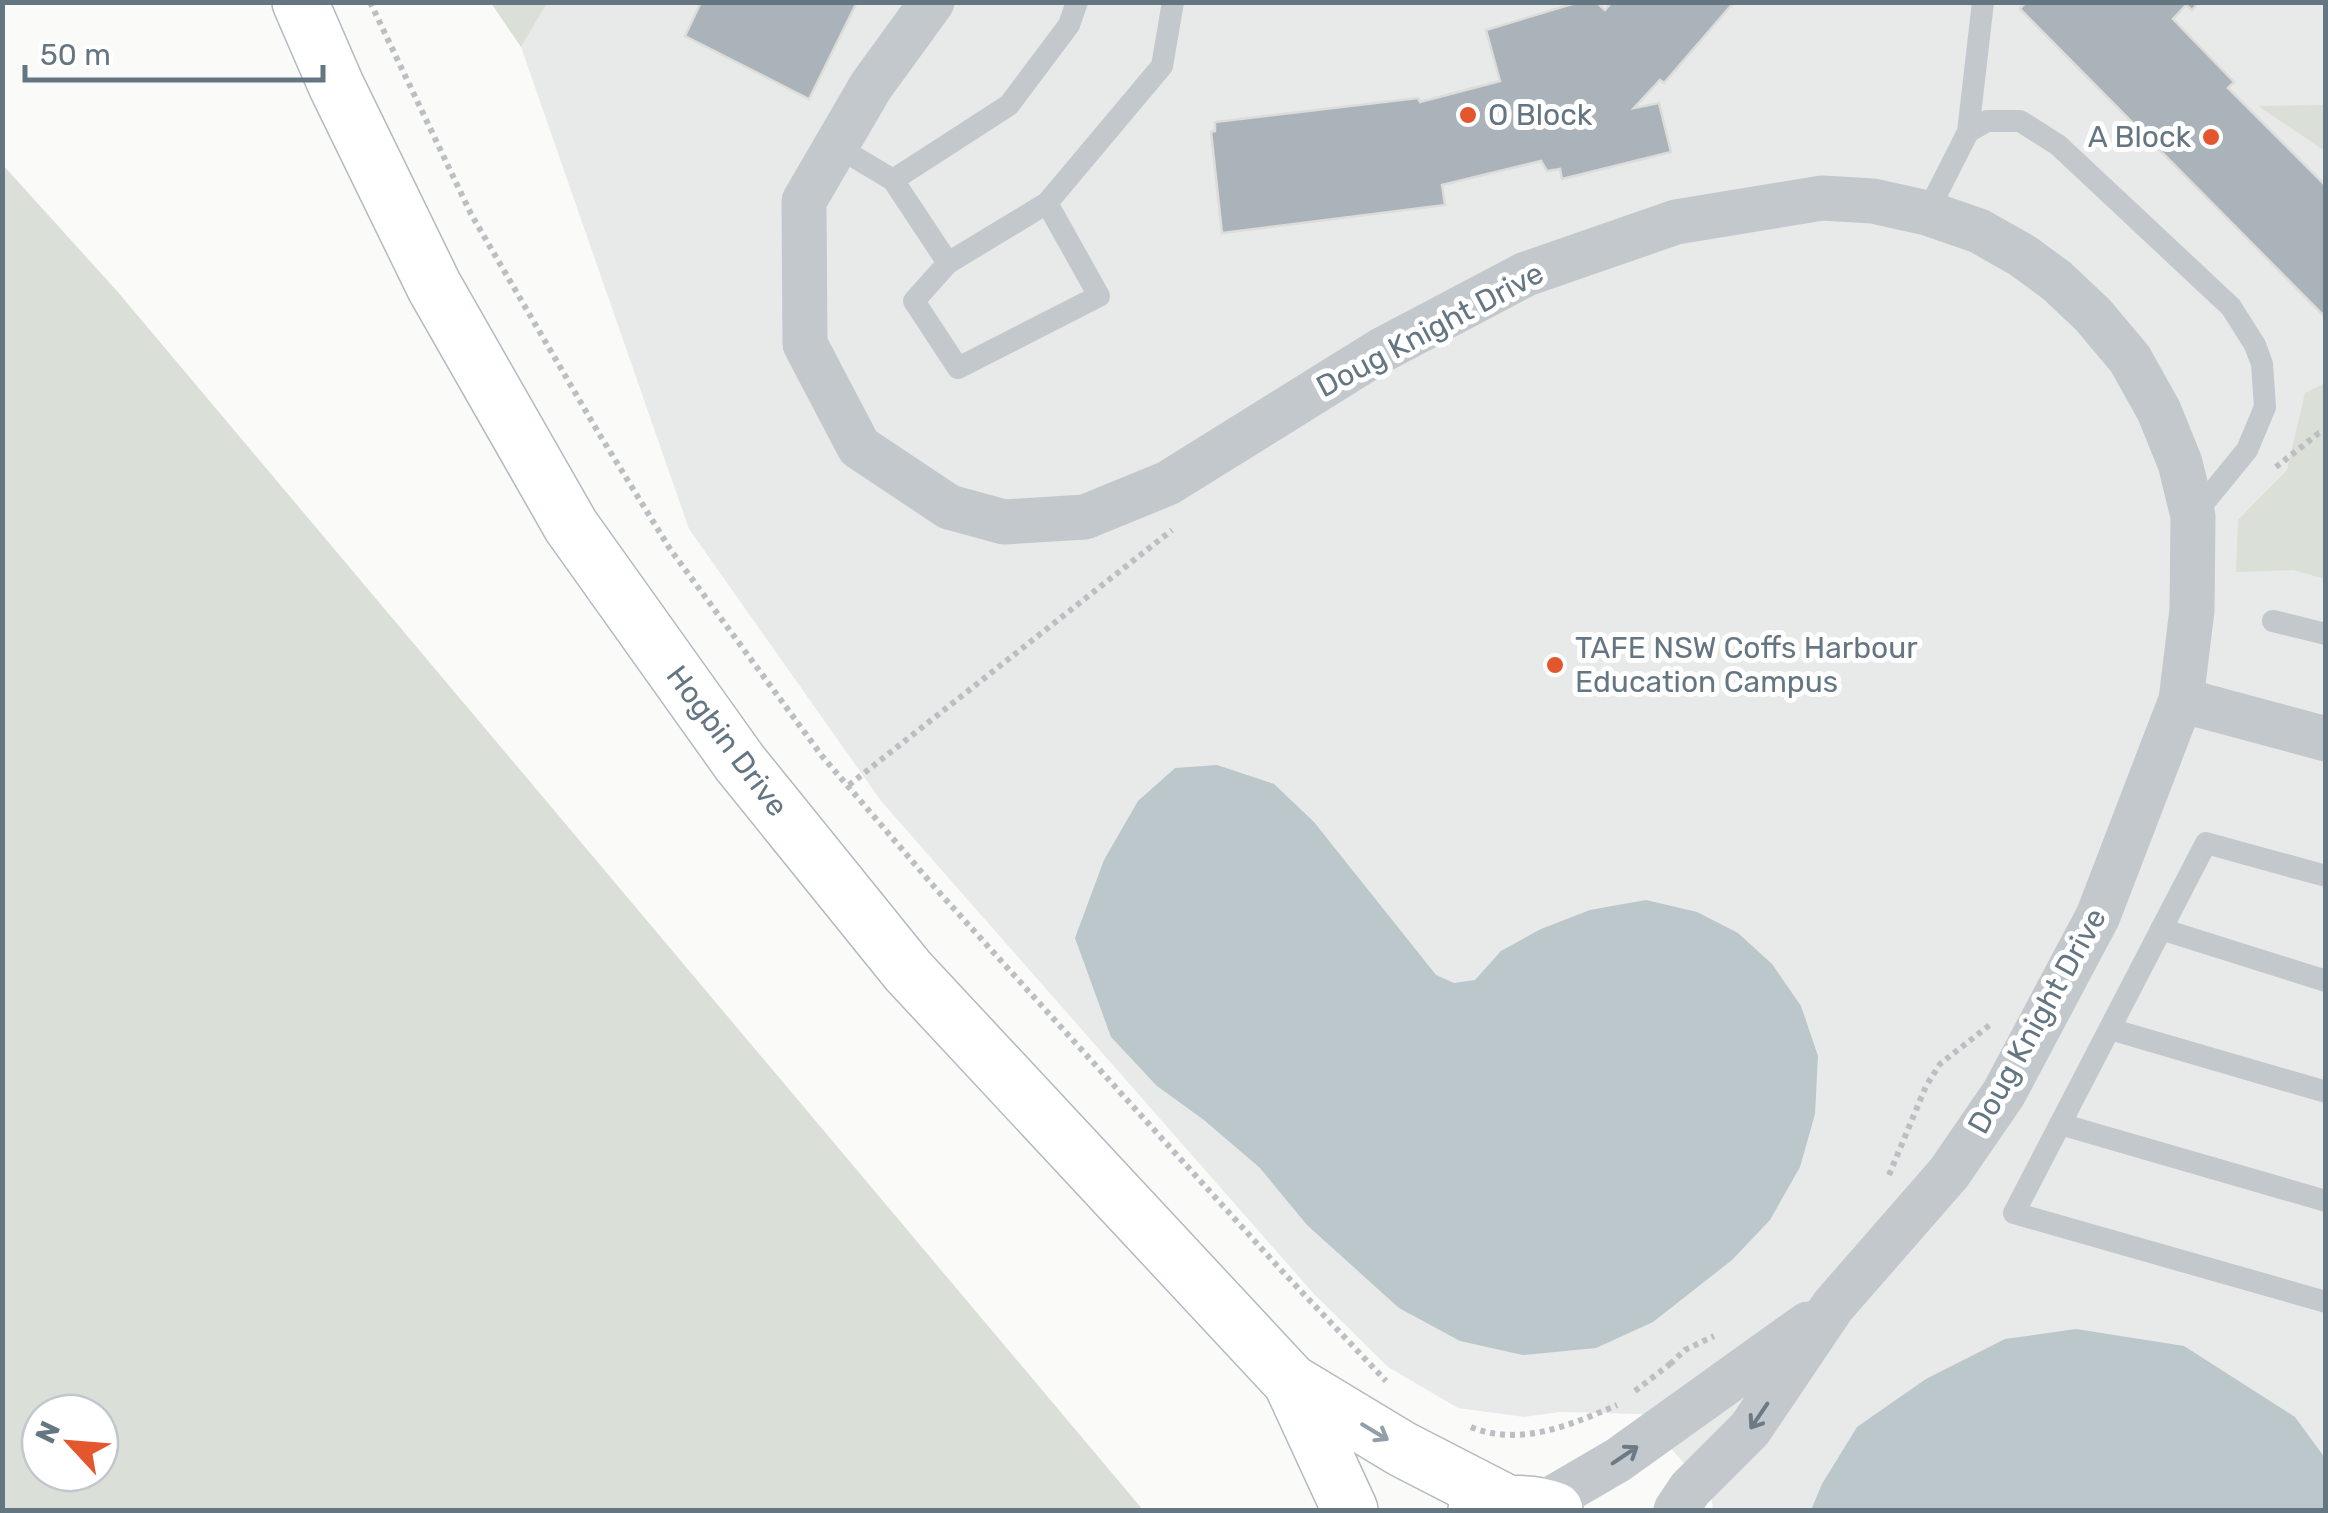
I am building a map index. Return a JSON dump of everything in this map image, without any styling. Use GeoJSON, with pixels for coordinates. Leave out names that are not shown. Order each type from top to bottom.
{"type":"FeatureCollection","features":[{"type":"Feature","properties":{"kind":"main road","name":"Hogbin Drive"},"geometry":{"type":"LineString","coordinates":[[300,2],[434,286],[571,526],[740,763],[908,971],[1291,1382],[1402,1449],[1519,1507]]}},
{"type":"Feature","properties":{"kind":"main road","name":"Hogbin Drive"},"geometry":{"type":"LineString","coordinates":[[1291,1382],[1350,1510]]}},
{"type":"Feature","properties":{"kind":"street","name":"Doug Knight Drive"},"geometry":{"type":"LineString","coordinates":[[932,2],[872,86],[804,201],[805,344],[859,446],[949,507],[1004,522],[1085,517],[1168,483],[1380,350],[1526,274],[1676,222],[1822,198],[1927,212],[1979,232],[2023,256],[2093,315],[2130,359],[2159,410],[2180,463],[2193,516],[2194,583],[2181,700],[2098,916],[2004,1093],[1949,1173],[1832,1306],[1750,1429],[1690,1489],[1676,1510]]}},
{"type":"Feature","properties":{"kind":"street"},"geometry":{"type":"LineString","coordinates":[[2181,700],[2326,739]]}},
{"type":"Feature","properties":{"kind":"street","name":"Doug Knight Drive"},"geometry":{"type":"LineString","coordinates":[[1519,1507],[1618,1460],[1832,1306]]}},
{"type":"Feature","properties":{"kind":"lane"},"geometry":{"type":"LineString","coordinates":[[893,180],[1009,104],[1068,25],[1077,2]]}},
{"type":"Feature","properties":{"kind":"lane"},"geometry":{"type":"LineString","coordinates":[[1047,203],[1099,296],[958,368],[914,301],[948,263],[1047,203],[1162,66],[1173,2]]}},
{"type":"Feature","properties":{"kind":"lane"},"geometry":{"type":"LineString","coordinates":[[1927,212],[1968,132],[1983,2]]}},
{"type":"Feature","properties":{"kind":"lane"},"geometry":{"type":"LineString","coordinates":[[1968,132],[1987,121],[2005,119],[2046,136],[2231,307],[2244,326],[2262,364],[2265,407],[2247,450],[2193,516]]}},
{"type":"Feature","properties":{"kind":"lane"},"geometry":{"type":"LineString","coordinates":[[836,146],[893,180],[948,263]]}},
{"type":"Feature","properties":{"kind":"lane"},"geometry":{"type":"LineString","coordinates":[[2273,621],[2326,634]]}},
{"type":"Feature","properties":{"kind":"lane"},"geometry":{"type":"LineString","coordinates":[[2326,876],[2206,842],[2014,1213],[2326,1302]]}},
{"type":"Feature","properties":{"kind":"lane"},"geometry":{"type":"LineString","coordinates":[[2161,929],[2326,981]]}},
{"type":"Feature","properties":{"kind":"lane"},"geometry":{"type":"LineString","coordinates":[[2110,1028],[2326,1092]]}},
{"type":"Feature","properties":{"kind":"lane"},"geometry":{"type":"LineString","coordinates":[[2060,1124],[2326,1200]]}},
{"type":"Feature","properties":{"kind":"path"},"geometry":{"type":"LineString","coordinates":[[370,2],[471,214],[608,448],[670,549],[822,756],[937,890],[1326,1320],[1395,1388]]}},
{"type":"Feature","properties":{"kind":"path"},"geometry":{"type":"LineString","coordinates":[[2264,481],[2276,467],[2326,432]]}},
{"type":"Feature","properties":{"kind":"path"},"geometry":{"type":"LineString","coordinates":[[850,785],[1182,522]]}},
{"type":"Feature","properties":{"kind":"path"},"geometry":{"type":"LineString","coordinates":[[1888,1176],[1926,1086],[1940,1064],[1997,1018]]}},
{"type":"Feature","properties":{"kind":"path"},"geometry":{"type":"LineString","coordinates":[[1460,1423],[1512,1436],[1546,1432],[1616,1405],[1685,1350],[1726,1330]]}},
{"type":"Feature","properties":{"kind":"path"},"geometry":{"type":"LineString","coordinates":[[1670,1364],[1690,1372],[1712,1394]]}},
{"type":"Feature","properties":{"kind":"shaded area","name":"TAFE NSW Coffs Harbour Education Campus"},"geometry":{"type":"Polygon","coordinates":[[[547,2],[2325,3],[2325,1510],[1713,1510],[1711,1494],[1641,1414],[1560,1412],[1524,1417],[1458,1408],[1388,1367],[1314,1294],[881,801],[689,529],[521,47],[547,2]]]}},
{"type":"Feature","properties":{"kind":"shaded area"},"geometry":{"type":"Polygon","coordinates":[[[491,3],[547,3],[521,47],[491,3]]]}},
{"type":"Feature","properties":{"kind":"shaded area"},"geometry":{"type":"Polygon","coordinates":[[[2325,105],[2325,151],[2258,106],[2325,105]]]}},
{"type":"Feature","properties":{"kind":"shaded area"},"geometry":{"type":"Polygon","coordinates":[[[2,164],[117,291],[1143,1510],[3,1510],[2,164]]]}},
{"type":"Feature","properties":{"kind":"shaded area"},"geometry":{"type":"Polygon","coordinates":[[[2325,383],[2325,579],[2293,570],[2236,572],[2238,520],[2287,470],[2305,393],[2325,383]]]}},
{"type":"Feature","properties":{"kind":"shaded area"},"geometry":{"type":"Polygon","coordinates":[[[1217,765],[1274,784],[1314,822],[1436,975],[1454,983],[1475,980],[1501,951],[1541,929],[1590,910],[1646,900],[1697,912],[1738,933],[1772,964],[1801,1006],[1818,1056],[1815,1114],[1800,1167],[1770,1220],[1732,1260],[1653,1322],[1596,1348],[1523,1355],[1460,1341],[1399,1308],[1307,1225],[1260,1168],[1157,1086],[1111,1037],[1075,938],[1104,860],[1138,801],[1175,768],[1217,765]]]}},
{"type":"Feature","properties":{"kind":"shaded area"},"geometry":{"type":"Polygon","coordinates":[[[2076,1329],[2184,1346],[2295,1417],[2325,1458],[2325,1510],[1811,1510],[1857,1427],[1926,1379],[2005,1339],[2076,1329]]]}},
{"type":"Feature","properties":{"kind":"building"},"geometry":{"type":"Polygon","coordinates":[[[701,2],[857,2],[809,99],[685,36],[701,2]]]}},
{"type":"Feature","properties":{"kind":"building","name":"O Block"},"geometry":{"type":"Polygon","coordinates":[[[1579,2],[1596,2],[1605,10],[1612,2],[1734,2],[1664,83],[1660,80],[1634,108],[1659,103],[1671,152],[1562,179],[1560,169],[1547,171],[1541,161],[1442,185],[1445,205],[1222,233],[1211,132],[1215,131],[1215,122],[1418,98],[1420,102],[1500,81],[1486,30],[1579,2]]]}},
{"type":"Feature","properties":{"kind":"building","name":"A Block"},"geometry":{"type":"Polygon","coordinates":[[[2026,2],[2199,2],[2192,10],[2186,5],[2173,19],[2234,82],[2228,88],[2326,186],[2326,318],[2020,9],[2026,2]]]}},
{"type":"Feature","properties":{"kind":"place","name":"O Block"},"geometry":{"type":"Point","coordinates":[1468,115]}},
{"type":"Feature","properties":{"kind":"place","name":"A Block"},"geometry":{"type":"Point","coordinates":[2211,137]}},
{"type":"Feature","properties":{"kind":"place","name":"TAFE NSW Coffs Harbour Education Campus"},"geometry":{"type":"Point","coordinates":[1555,665]}}]}
